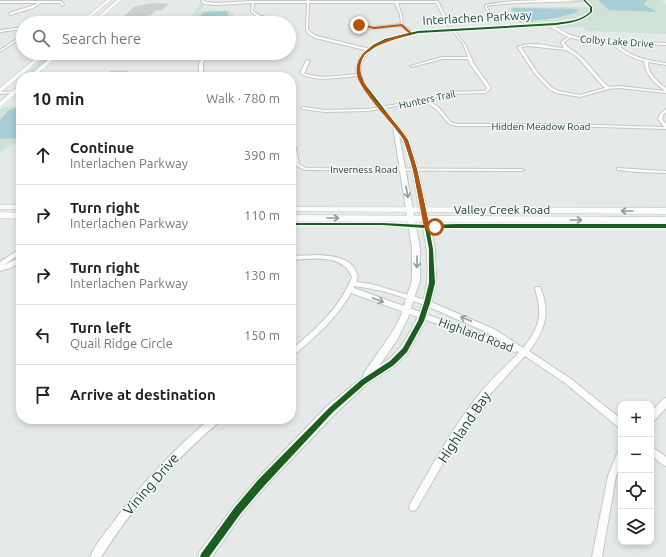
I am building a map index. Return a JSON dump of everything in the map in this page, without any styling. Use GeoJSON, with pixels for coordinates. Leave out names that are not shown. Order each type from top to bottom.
{"type":"FeatureCollection","features":[{"type":"Feature","properties":{"kind":"main road"},"geometry":{"type":"LineString","coordinates":[[90,16],[109,0]]}},
{"type":"Feature","properties":{"kind":"main road"},"geometry":{"type":"LineString","coordinates":[[101,16],[119,0]]}},
{"type":"Feature","properties":{"kind":"main road"},"geometry":{"type":"LineString","coordinates":[[23,72],[37,60]]}},
{"type":"Feature","properties":{"kind":"main road"},"geometry":{"type":"LineString","coordinates":[[37,72],[51,60]]}},
{"type":"Feature","properties":{"kind":"main road"},"geometry":{"type":"LineString","coordinates":[[0,92],[16,78]]}},
{"type":"Feature","properties":{"kind":"main road"},"geometry":{"type":"LineString","coordinates":[[0,105],[14,92]]}},
{"type":"Feature","properties":{"kind":"main road"},"geometry":{"type":"LineString","coordinates":[[0,207],[16,207]]}},
{"type":"Feature","properties":{"kind":"main road","name":"Valley Creek Road"},"geometry":{"type":"LineString","coordinates":[[296,209],[666,210]]}},
{"type":"Feature","properties":{"kind":"main road"},"geometry":{"type":"LineString","coordinates":[[0,215],[16,216]]}},
{"type":"Feature","properties":{"kind":"main road","name":"Valley Creek Road"},"geometry":{"type":"LineString","coordinates":[[296,218],[666,220]]}},
{"type":"Feature","properties":{"kind":"street"},"geometry":{"type":"LineString","coordinates":[[202,0],[205,3],[216,4],[308,1],[396,2],[401,15],[402,25],[411,33]]}},
{"type":"Feature","properties":{"kind":"street"},"geometry":{"type":"LineString","coordinates":[[484,2],[584,0]]}},
{"type":"Feature","properties":{"kind":"street","name":"Interlachen Parkway"},"geometry":{"type":"LineString","coordinates":[[368,50],[386,40],[411,33],[453,29],[548,24],[577,20],[588,15],[591,9],[584,0]]}},
{"type":"Feature","properties":{"kind":"street"},"geometry":{"type":"LineString","coordinates":[[0,6],[11,1]]}},
{"type":"Feature","properties":{"kind":"street"},"geometry":{"type":"LineString","coordinates":[[204,557],[238,510],[262,482],[331,410],[363,382],[392,363],[405,350],[422,316],[432,283],[431,249],[415,169],[406,140],[362,84],[358,75],[359,61],[368,50],[316,37],[309,33],[307,29],[308,1]]}},
{"type":"Feature","properties":{"kind":"street"},"geometry":{"type":"LineString","coordinates":[[0,2],[61,2],[63,5]]}},
{"type":"Feature","properties":{"kind":"street"},"geometry":{"type":"LineString","coordinates":[[10,14],[32,7],[41,2]]}},
{"type":"Feature","properties":{"kind":"street"},"geometry":{"type":"LineString","coordinates":[[253,2],[252,11],[259,16]]}},
{"type":"Feature","properties":{"kind":"street","name":"Hunters Trail"},"geometry":{"type":"LineString","coordinates":[[303,108],[354,111],[382,108],[425,100],[449,93],[481,92],[488,90],[489,88],[470,58],[464,44],[437,2],[396,2]]}},
{"type":"Feature","properties":{"kind":"street"},"geometry":{"type":"LineString","coordinates":[[489,3],[486,8],[500,27]]}},
{"type":"Feature","properties":{"kind":"street"},"geometry":{"type":"LineString","coordinates":[[356,18],[356,23],[367,27],[402,25]]}},
{"type":"Feature","properties":{"kind":"street","name":"Colby Lake Drive"},"geometry":{"type":"LineString","coordinates":[[548,24],[570,36],[589,41],[666,44]]}},
{"type":"Feature","properties":{"kind":"street"},"geometry":{"type":"LineString","coordinates":[[0,31],[16,29]]}},
{"type":"Feature","properties":{"kind":"street"},"geometry":{"type":"LineString","coordinates":[[566,49],[562,42],[570,36]]}},
{"type":"Feature","properties":{"kind":"street"},"geometry":{"type":"LineString","coordinates":[[0,51],[16,41]]}},
{"type":"Feature","properties":{"kind":"street"},"geometry":{"type":"LineString","coordinates":[[517,41],[523,45],[566,49],[578,56],[597,80],[608,88]]}},
{"type":"Feature","properties":{"kind":"street"},"geometry":{"type":"LineString","coordinates":[[612,42],[627,55],[646,62],[666,64]]}},
{"type":"Feature","properties":{"kind":"street"},"geometry":{"type":"LineString","coordinates":[[523,45],[519,47],[533,69],[555,93],[580,96],[608,88],[625,87],[666,91]]}},
{"type":"Feature","properties":{"kind":"street"},"geometry":{"type":"LineString","coordinates":[[412,66],[442,58],[470,58]]}},
{"type":"Feature","properties":{"kind":"street"},"geometry":{"type":"LineString","coordinates":[[201,72],[201,63],[203,60]]}},
{"type":"Feature","properties":{"kind":"street"},"geometry":{"type":"LineString","coordinates":[[308,61],[302,73],[306,76],[358,75]]}},
{"type":"Feature","properties":{"kind":"street"},"geometry":{"type":"LineString","coordinates":[[646,62],[648,74],[666,91]]}},
{"type":"Feature","properties":{"kind":"street"},"geometry":{"type":"LineString","coordinates":[[0,92],[14,92]]}},
{"type":"Feature","properties":{"kind":"street","name":"Hidden Meadow Road"},"geometry":{"type":"LineString","coordinates":[[425,100],[437,108],[450,123],[456,126],[566,125],[666,128]]}},
{"type":"Feature","properties":{"kind":"street"},"geometry":{"type":"LineString","coordinates":[[666,110],[661,115],[660,119],[666,128]]}},
{"type":"Feature","properties":{"kind":"street"},"geometry":{"type":"LineString","coordinates":[[363,382],[384,354],[394,337],[406,310],[416,280],[416,248],[395,126]]}},
{"type":"Feature","properties":{"kind":"street","name":"Inverness Road"},"geometry":{"type":"LineString","coordinates":[[296,165],[305,169],[522,170]]}},
{"type":"Feature","properties":{"kind":"street"},"geometry":{"type":"LineString","coordinates":[[619,169],[666,172]]}},
{"type":"Feature","properties":{"kind":"street"},"geometry":{"type":"LineString","coordinates":[[0,265],[16,254]]}},
{"type":"Feature","properties":{"kind":"street"},"geometry":{"type":"LineString","coordinates":[[296,258],[341,260],[347,263],[354,272],[355,277],[352,287],[323,325],[296,348]]}},
{"type":"Feature","properties":{"kind":"street"},"geometry":{"type":"LineString","coordinates":[[0,268],[16,262]]}},
{"type":"Feature","properties":{"kind":"street"},"geometry":{"type":"LineString","coordinates":[[352,287],[371,286],[410,298]]}},
{"type":"Feature","properties":{"kind":"street"},"geometry":{"type":"LineString","coordinates":[[352,287],[406,310]]}},
{"type":"Feature","properties":{"kind":"street","name":"Highland Bay"},"geometry":{"type":"LineString","coordinates":[[413,507],[457,431],[471,411],[482,397],[524,353],[541,325],[544,314],[543,302],[538,289]]}},
{"type":"Feature","properties":{"kind":"street","name":"Highland Road"},"geometry":{"type":"LineString","coordinates":[[410,298],[427,303],[494,332],[568,382],[618,422]]}},
{"type":"Feature","properties":{"kind":"street","name":"Highland Road"},"geometry":{"type":"LineString","coordinates":[[406,310],[524,353]]}},
{"type":"Feature","properties":{"kind":"street"},"geometry":{"type":"LineString","coordinates":[[654,415],[666,402]]}},
{"type":"Feature","properties":{"kind":"street","name":"Vining Drive"},"geometry":{"type":"LineString","coordinates":[[95,557],[115,526],[147,486],[162,469],[211,424]]}},
{"type":"Feature","properties":{"kind":"street"},"geometry":{"type":"LineString","coordinates":[[654,452],[666,462]]}},
{"type":"Feature","properties":{"kind":"street"},"geometry":{"type":"LineString","coordinates":[[597,557],[612,476],[618,461]]}},
{"type":"Feature","properties":{"kind":"green space"},"geometry":{"type":"Polygon","coordinates":[[[584,0],[666,0],[661,1],[666,4],[666,34],[587,31],[581,27],[554,28],[548,24],[523,26],[508,9],[513,7],[590,7],[584,0]]]}},
{"type":"Feature","properties":{"kind":"green space"},"geometry":{"type":"Polygon","coordinates":[[[201,2],[205,4],[200,11],[230,10],[234,16],[191,16],[201,2]]]}},
{"type":"Feature","properties":{"kind":"green space"},"geometry":{"type":"Polygon","coordinates":[[[42,60],[47,60],[34,72],[28,72],[42,60]]]}},
{"type":"Feature","properties":{"kind":"green space"},"geometry":{"type":"Polygon","coordinates":[[[3,107],[16,107],[16,142],[0,153],[0,110],[3,107]]]}},
{"type":"Feature","properties":{"kind":"water"},"geometry":{"type":"Polygon","coordinates":[[[598,0],[646,0],[647,1],[643,4],[657,12],[609,10],[598,0]]]}},
{"type":"Feature","properties":{"kind":"water"},"geometry":{"type":"Polygon","coordinates":[[[511,9],[579,10],[575,13],[561,17],[543,20],[523,20],[511,9]]]}},
{"type":"Feature","properties":{"kind":"water"},"geometry":{"type":"Polygon","coordinates":[[[204,12],[228,12],[227,16],[200,16],[204,12]]]}},
{"type":"Feature","properties":{"kind":"water"},"geometry":{"type":"Polygon","coordinates":[[[16,108],[16,138],[0,139],[0,120],[9,110],[16,108]]]}},
{"type":"Feature","properties":{"kind":"building"},"geometry":{"type":"Polygon","coordinates":[[[149,4],[168,4],[162,10],[155,10],[151,15],[125,16],[134,7],[149,4]]]}},
{"type":"Feature","properties":{"kind":"building"},"geometry":{"type":"Polygon","coordinates":[[[110,71],[127,71],[127,72],[109,72],[110,71]]]}},
{"type":"Feature","properties":{"kind":"cycle path"},"geometry":{"type":"LineString","coordinates":[[204,557],[238,510],[262,482],[331,410],[363,382],[392,363],[405,350],[421,321],[427,303],[432,283],[431,249],[415,169],[406,140],[360,79],[358,66],[363,55],[374,46],[386,40],[418,32],[556,24],[575,21],[583,18],[591,12],[591,7],[584,0]]}},
{"type":"Feature","properties":{"kind":"cycle path"},"geometry":{"type":"LineString","coordinates":[[296,224],[382,224],[427,227],[666,226]]}},
{"type":"Feature","properties":{"kind":"route"},"geometry":{"type":"LineString","coordinates":[[359,25],[374,28],[390,25],[402,25],[411,33],[386,40],[368,50],[359,61],[358,75],[362,84],[406,140],[415,169],[427,227],[435,227]]}}]}
